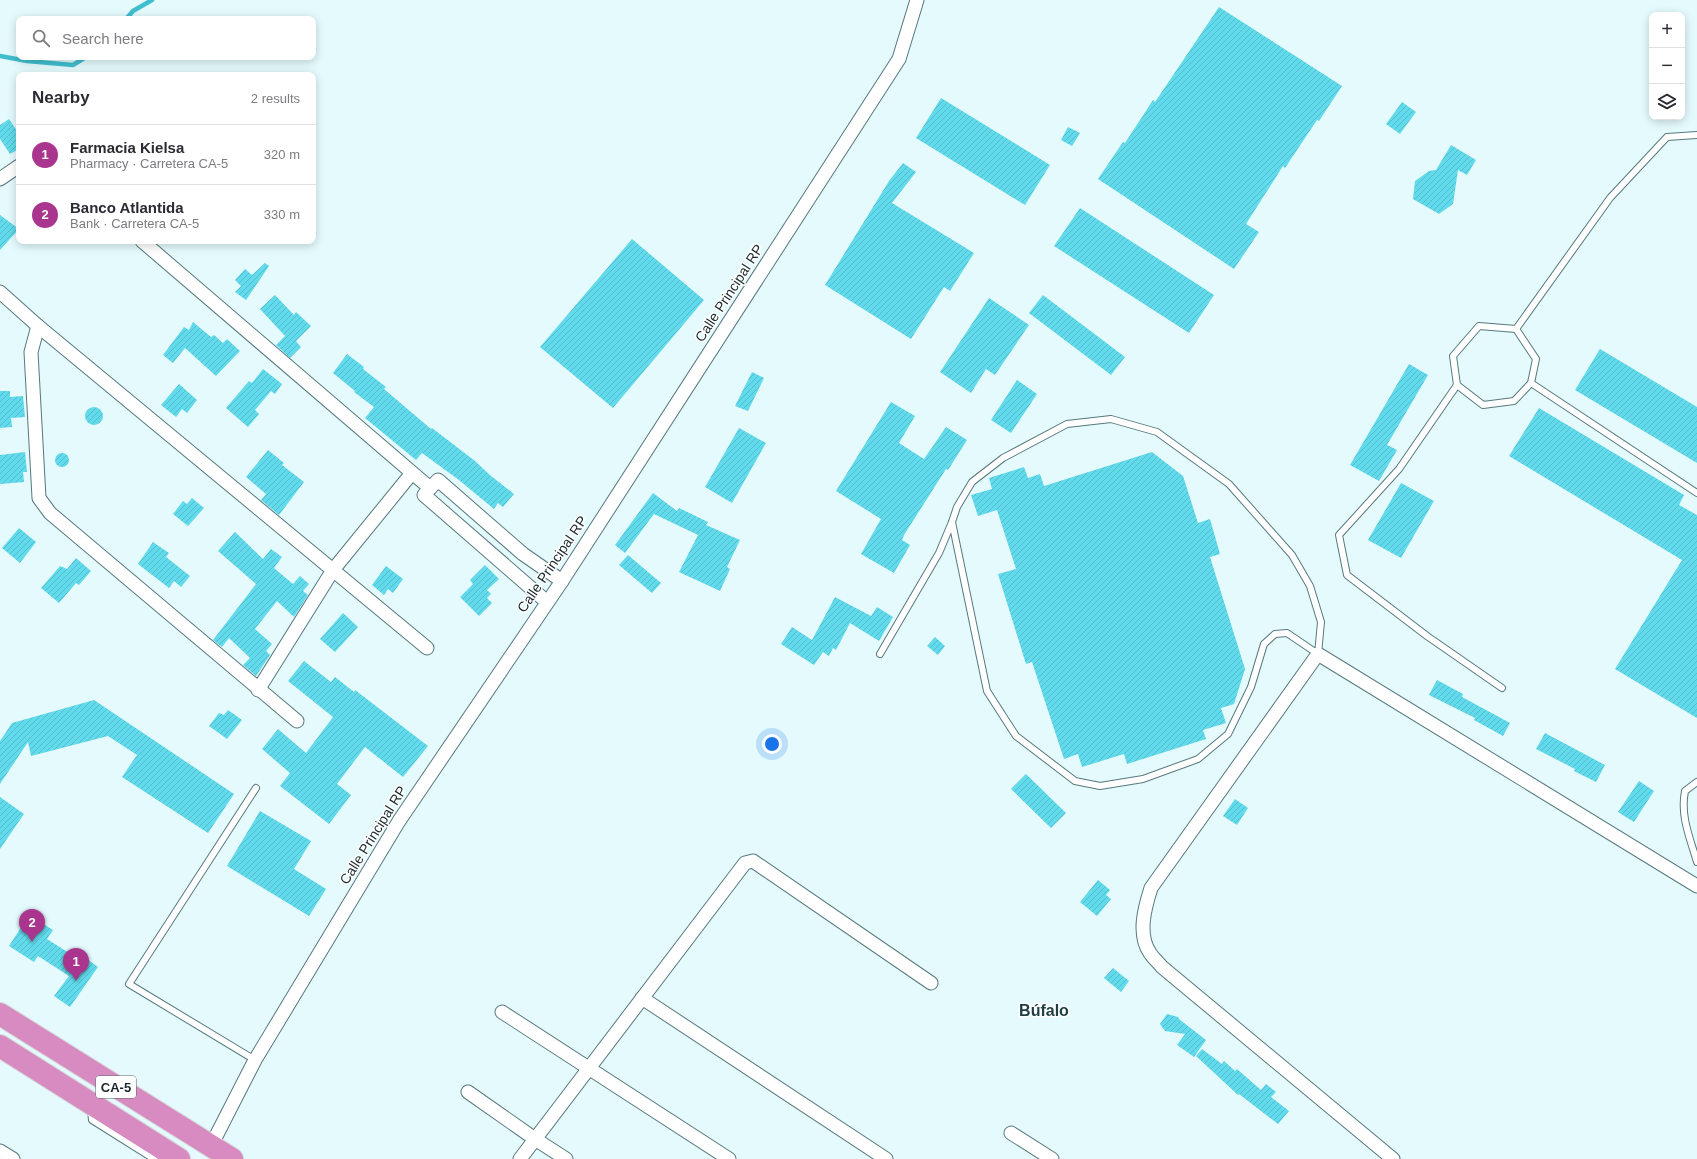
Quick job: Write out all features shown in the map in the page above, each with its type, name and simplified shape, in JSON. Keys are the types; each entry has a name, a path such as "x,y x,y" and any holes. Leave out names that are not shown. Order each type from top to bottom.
{"highway":[{"name":"CA-5","path":"0,1014 232,1159"},
{"name":"CA-5","path":"0,1046 179,1159"},
{"path":"0,1060 57,1097 90,1102"}],"street":[{"name":"Calle Principal RP","path":"211,1146 255,1060 399,821 562,581 899,59 917,0"},
{"path":"0,179 16,168"},
{"path":"145,244 412,473 522,554 562,581"},
{"path":"0,292 38,326 427,648"},
{"path":"38,326 31,352 39,498 50,513 258,690 297,721"},
{"path":"258,690 333,570 412,473"},
{"path":"431,488 547,602"},
{"path":"1393,1159 1162,967 1149,951 1143,932 1144,909 1151,888 1318,654 1697,886"},
{"path":"520,1159 745,863 749,861 753,862 931,983"},
{"path":"642,998 886,1159"},
{"path":"502,1012 729,1159"},
{"path":"468,1092 566,1159"},
{"path":"1012,1133 1052,1159"},
{"path":"0,1151 13,1159"}],"lane":[{"path":"1516,329 1610,198 1667,137 1697,135"},
{"path":"1502,688 1427,636 1347,575 1339,535 1399,469 1457,385 1453,356 1479,326 1516,329"},
{"path":"1457,385 1483,405 1514,401 1532,383 1536,359 1516,329"},
{"path":"1532,383 1697,493"},
{"path":"880,654 939,553 957,506 972,482 1003,458 1067,424 1111,418 1157,432 1228,484 1292,555 1310,586 1321,622 1318,654 1287,633 1275,634 1264,644 1251,687 1228,734 1198,759 1143,779 1100,786 1075,781 1047,762 1016,736 987,691 952,522"},
{"path":"1697,782 1685,791 1682,805 1684,818 1697,862"},
{"path":"255,1060 129,984 256,788"},
{"path":"90,1102 92,1120 154,1159"}],"building":[{"path":"1219,7 1342,86 1285,168 1283,166 1246,224 1259,232 1234,269 1098,179 1123,142 1125,143 1153,100 1155,102"},
{"path":"941,98 1050,165 1025,205 916,138"},
{"path":"1402,102 1416,112 1400,134 1386,124"},
{"path":"9,119 16,130 16,151 10,154 0,139 0,125"},
{"path":"1068,127 1080,133 1072,146 1061,140"},
{"path":"1451,145 1476,160 1467,175 1458,170 1453,204 1439,214 1413,199 1415,181 1429,171 1436,170"},
{"path":"903,163 916,172 892,203 974,253 950,291 944,287 911,339 825,285 889,181"},
{"path":"1080,208 1214,295 1189,333 1054,246"},
{"path":"0,215 16,227 16,232 0,250"},
{"path":"632,239 704,300 613,408 540,347"},
{"path":"265,263 269,266 246,300 235,292 241,286 235,280 245,269 252,275"},
{"path":"275,295 294,315 296,312 311,326 296,341 301,347 290,358 276,345 285,336 260,309"},
{"path":"1043,295 1125,357 1111,375 1029,313"},
{"path":"989,298 1029,325 995,375 986,369 971,393 940,372"},
{"path":"193,322 211,337 214,335 223,343 227,339 240,351 216,376 185,348 173,363 163,355 184,327 189,330"},
{"path":"1600,349 1697,407 1697,463 1575,390"},
{"path":"347,354 364,367 363,369 386,387 384,389 431,429 432,428 475,461 514,494 503,507 498,503 494,509 459,480 422,453 416,460 365,418 374,407 354,392 355,391 333,373"},
{"path":"1409,364 1428,375 1387,445 1397,450 1379,481 1350,465"},
{"path":"263,369 282,384 275,394 271,391 255,410 259,414 248,427 226,408 249,381 252,383"},
{"path":"752,372 764,378 748,411 735,406"},
{"path":"1017,380 1037,394 1011,433 991,420"},
{"path":"179,384 197,400 187,413 182,409 176,417 161,405"},
{"path":"0,391 10,391 10,397 23,396 25,417 11,418 12,427 0,428"},
{"path":"891,402 915,416 899,443 924,459 946,427 967,440 948,470 946,469 904,535 902,540 910,545 894,573 861,554 881,519 836,491"},
{"path":"90,407 98,407 103,412 101,423 98,425 90,425 85,420 85,412"},
{"path":"1539,408 1684,495 1679,505 1697,515 1697,718 1615,669 1682,560 1509,456"},
{"path":"739,428 766,443 732,503 705,487"},
{"path":"268,450 284,463 282,465 304,482 279,515 261,500 266,494 246,477"},
{"path":"25,452 27,472 23,472 24,482 0,484 0,455"},
{"path":"1152,452 1183,476 1198,523 1210,519 1220,554 1210,557 1245,669 1234,704 1221,708 1226,723 1203,730 1206,739 1127,764 1124,754 1082,767 1078,754 1064,759 1032,662 1026,664 998,574 1016,569 997,510 978,516 971,495 992,489 989,478 1024,467 1028,478 1040,474 1044,486"},
{"path":"62,453 67,455 69,460 67,465 62,467 57,465 55,460 57,455"},
{"path":"1401,483 1434,501 1401,558 1368,540"},
{"path":"653,493 677,511 679,508 708,522 706,525 740,540 727,567 730,569 720,591 679,572 698,535 654,514 625,553 615,545"},
{"path":"192,498 204,508 188,526 173,514 183,501 187,504"},
{"path":"19,528 36,542 20,563 2,548"},
{"path":"235,532 263,559 271,549 282,557 274,568 293,584 300,576 309,584 303,591 308,595 294,617 277,601 255,629 272,644 266,651 270,655 256,676 243,665 250,658 229,638 222,647 213,640 256,584 218,551"},
{"path":"153,542 169,553 166,557 190,576 181,587 174,581 169,588 138,564"},
{"path":"628,555 661,583 652,593 619,565"},
{"path":"76,558 91,571 79,585 76,583 59,603 41,588 60,566 67,569"},
{"path":"485,565 499,579 487,590 491,594 487,598 492,603 479,616 460,597 473,584 470,580"},
{"path":"386,566 403,579 393,593 388,589 384,595 372,585"},
{"path":"835,597 871,616 877,607 893,617 879,641 850,623 836,650 833,648 829,656 823,652 814,665 781,644 792,627 812,640"},
{"path":"343,613 358,627 335,652 320,639"},
{"path":"935,637 945,646 938,655 927,646"},
{"path":"304,661 331,682 335,677 354,692 355,690 428,746 403,777 365,747 337,784 351,795 329,824 280,786 290,773 262,749 278,729 306,753 333,717 288,681"},
{"path":"1437,680 1463,694 1462,697 1510,723 1503,736 1474,720 1475,718 1429,695"},
{"path":"94,700 234,794 208,833 122,777 137,755 108,736 31,756 28,742 0,784 0,741 12,723"},
{"path":"228,710 242,720 227,739 209,726 219,713 224,715"},
{"path":"1545,733 1605,765 1596,782 1574,771 1575,769 1536,749"},
{"path":"1026,774 1066,813 1051,828 1011,789"},
{"path":"1639,781 1654,791 1634,822 1618,812"},
{"path":"0,797 24,814 0,849"},
{"path":"1235,799 1248,808 1237,825 1223,816"},
{"path":"260,811 311,841 294,869 326,889 309,916 227,866"},
{"path":"1098,880 1110,890 1106,895 1111,899 1097,916 1080,902"},
{"path":"29,915 53,930 47,939 80,960 83,956 98,967 70,1007 54,996 69,976 38,956 34,962 9,946"},
{"path":"1113,968 1129,981 1121,992 1104,978"},
{"path":"1167,1014 1178,1017 1206,1040 1194,1057 1177,1045 1185,1034 1165,1031 1160,1024"},
{"path":"1202,1049 1222,1064 1224,1061 1235,1071 1237,1069 1261,1090 1266,1084 1276,1092 1271,1097 1289,1111 1278,1124 1239,1094 1238,1095 1196,1056"}],"waterway":[{"path":"129,16 133,11 152,0"},
{"path":"0,56 16,59"},
{"path":"22,60 73,65 81,60"}],"place":[{"name":"Banco Atlantida","path":"32,942"},
{"name":"Farmacia Kielsa","path":"76,981"}],"district":[{"name":"Búfalo","path":"1044,1010"}]}
